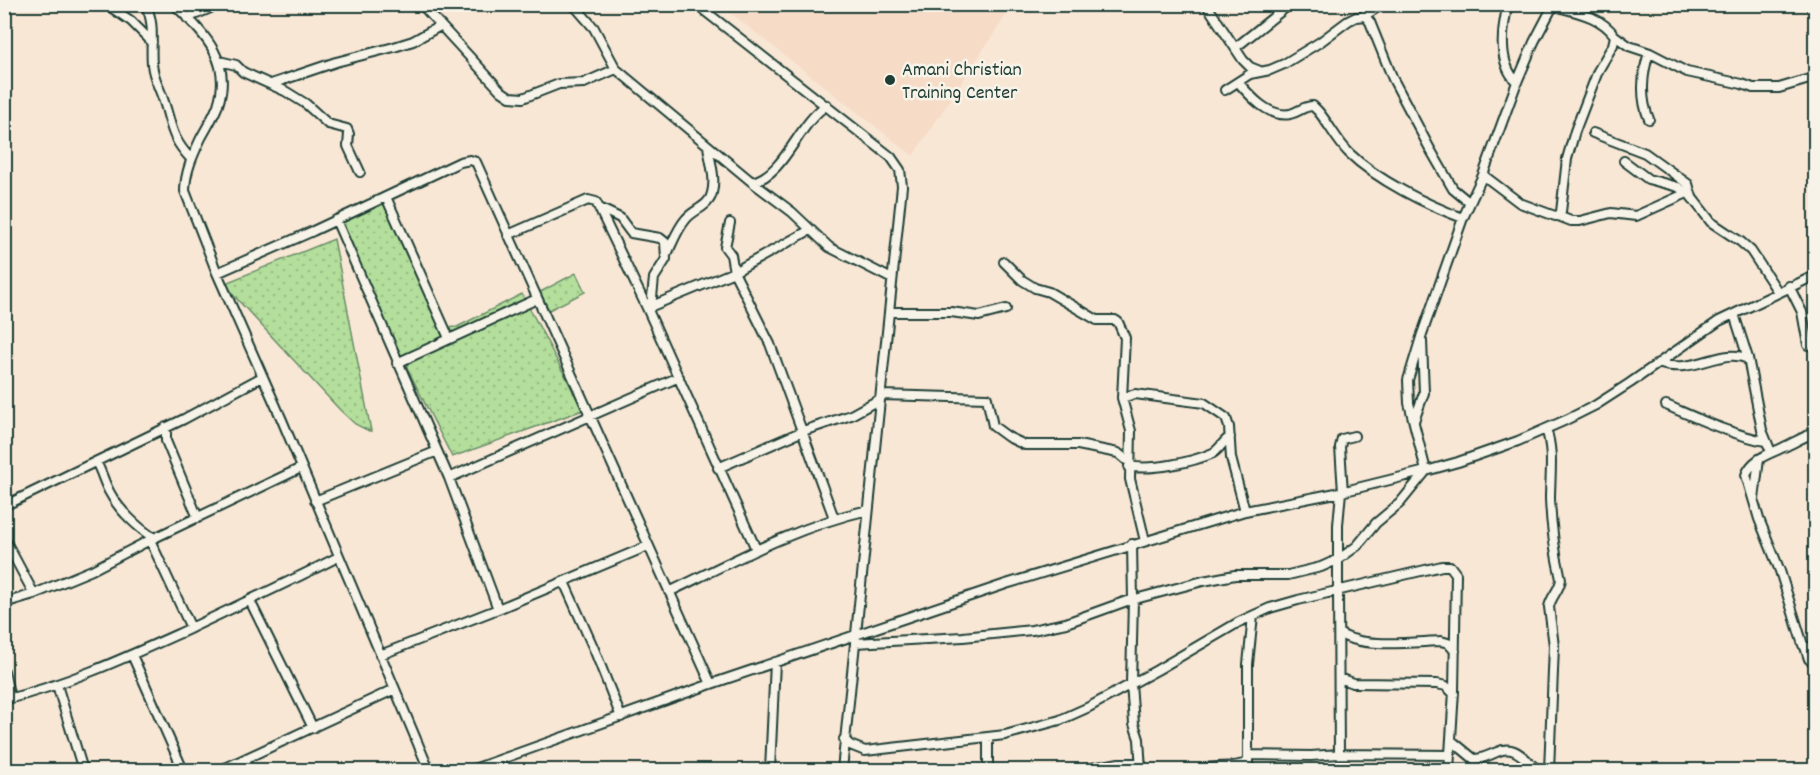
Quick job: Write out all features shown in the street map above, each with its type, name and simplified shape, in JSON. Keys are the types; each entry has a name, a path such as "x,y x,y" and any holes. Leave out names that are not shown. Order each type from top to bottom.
{"street":[{"path":"106,4 131,21 153,42"},
{"path":"145,4 151,15 152,70 164,101 172,132 181,149 191,159"},
{"path":"174,4 212,45 219,61 223,80 218,105 191,159 185,181 185,191 217,273 429,771"},
{"path":"187,18 220,4"},
{"path":"421,4 510,98 523,98 559,84 584,84 616,69"},
{"path":"573,4 594,28 616,69 752,182 792,212 840,254 892,279"},
{"path":"696,4 891,157 900,170 902,186 842,771"},
{"path":"1206,4 1243,60 1250,67 1261,72"},
{"path":"1235,48 1290,4"},
{"path":"1364,4 1393,79 1430,149 1453,189 1470,202"},
{"path":"1225,90 1250,74 1274,69 1300,55 1352,18 1367,16 1383,4"},
{"path":"1508,4 1503,27 1505,66 1510,76 1517,82"},
{"path":"1810,4 1815,16"},
{"path":"1426,471 1408,393 1408,380 1463,218 1483,175 1517,82 1553,5 1599,21 1629,46 1692,74 1753,88 1779,88 1815,77"},
{"path":"272,84 336,62 394,47 440,26"},
{"path":"1558,216 1561,212 1568,153 1577,123 1615,36"},
{"path":"1649,53 1643,94 1649,119"},
{"path":"219,61 236,65 248,75 272,84 306,104 328,124 347,129 348,146 360,172"},
{"path":"1238,82 1254,100 1277,112 1288,114 1301,107 1313,106 1350,154 1380,177 1437,209 1463,218"},
{"path":"752,182 766,177 815,114 827,105"},
{"path":"1593,133 1645,153 1684,180 1689,187 1689,195"},
{"path":"649,308 654,278 664,263 683,222 690,214 702,207 712,195 714,175 708,146"},
{"path":"1624,161 1648,179 1675,186 1689,195 1711,222 1742,242 1751,251 1778,292"},
{"path":"217,273 460,162 476,162 711,684"},
{"path":"1483,175 1520,203 1571,221 1611,213 1636,216 1689,195"},
{"path":"386,197 449,338"},
{"path":"508,235 588,200 595,200 649,308 718,468 756,549"},
{"path":"599,207 620,218 631,233 666,242 667,254"},
{"path":"336,220 448,478 498,609"},
{"path":"730,223 725,247 731,255 734,272 770,345 834,518"},
{"path":"649,308 734,272 810,230"},
{"path":"1004,262 1022,280 1035,288 1049,291 1097,320 1118,322 1125,338 1122,398 1131,431 1131,486 1145,541"},
{"path":"471,771 775,662 855,639 937,606 1132,544 1245,511 1342,492 1458,462 1546,429 1596,405 1688,341 1734,314 1815,275"},
{"path":"1790,286 1802,312 1808,345"},
{"path":"397,363 537,299"},
{"path":"889,312 951,312 979,316 1006,309"},
{"path":"1734,314 1748,360 1765,441 1771,452"},
{"path":"1414,422 1424,393 1422,334"},
{"path":"1658,363 1673,367 1689,367 1733,355 1748,360"},
{"path":"4,507 166,427 262,376"},
{"path":"448,478 679,377"},
{"path":"1122,398 1136,394 1207,404 1226,418 1231,458 1245,511"},
{"path":"718,468 803,431 851,415 881,397 987,398 993,426 1021,444 1078,445 1118,453 1130,465 1142,468 1160,466 1211,453 1230,437"},
{"path":"1666,405 1711,426 1765,441"},
{"path":"166,427 166,441 198,518"},
{"path":"1546,429 1551,448 1551,513 1561,579 1550,607 1554,646 1549,771"},
{"path":"1815,432 1759,459 1748,469 1746,475 1753,501 1776,557 1809,659 1815,663"},
{"path":"1339,754 1338,525 1342,492 1341,442 1345,438 1354,436"},
{"path":"315,501 435,452"},
{"path":"96,462 118,505 152,539 191,628"},
{"path":"4,603 34,594 92,570 301,468"},
{"path":"855,639 963,637 1032,630 1066,623 1133,600 1235,574 1273,577 1298,573 1339,559 1357,546 1376,523 1400,504 1426,471"},
{"path":"669,592 756,549 834,518 868,510"},
{"path":"4,538 34,594"},
{"path":"1082,771 1111,764 1141,767 1139,739 1134,724 1131,683 1132,544"},
{"path":"380,655 498,609 648,546"},
{"path":"4,671 7,699 57,685 132,655 250,601 338,557"},
{"path":"844,739 850,746 865,751 1021,731 1073,715 1253,615 1298,600 1418,571 1450,566 1456,574 1454,694 1449,771"},
{"path":"564,582 621,717"},
{"path":"250,601 313,728"},
{"path":"1248,763 1248,664 1253,615"},
{"path":"1339,633 1356,641 1441,642 1448,644 1455,651"},
{"path":"1805,647 1815,644"},
{"path":"132,655 183,771"},
{"path":"770,771 775,662"},
{"path":"1340,678 1353,683 1442,684 1454,694"},
{"path":"57,685 83,771"},
{"path":"221,771 246,766 313,728 395,689"},
{"path":"988,737 988,771"},
{"path":"1451,740 1469,758 1474,759 1484,758 1503,748 1513,749 1538,771"},
{"path":"1199,771 1215,767 1237,767 1248,763 1339,754 1450,754"},
{"path":"4,770 16,769"}],"shaded area":[{"name":"Amani Christian Training Center","path":"720,5 1013,5 913,156"}],"green space":[{"path":"383,196 442,328 457,327 522,294 583,410 452,457 332,219"},
{"path":"334,239 371,431 355,424 340,410 223,284"},
{"path":"576,273 585,292 549,310 540,292"}],"place":[{"name":"Amani Christian Training Center","path":"890,80"}]}
